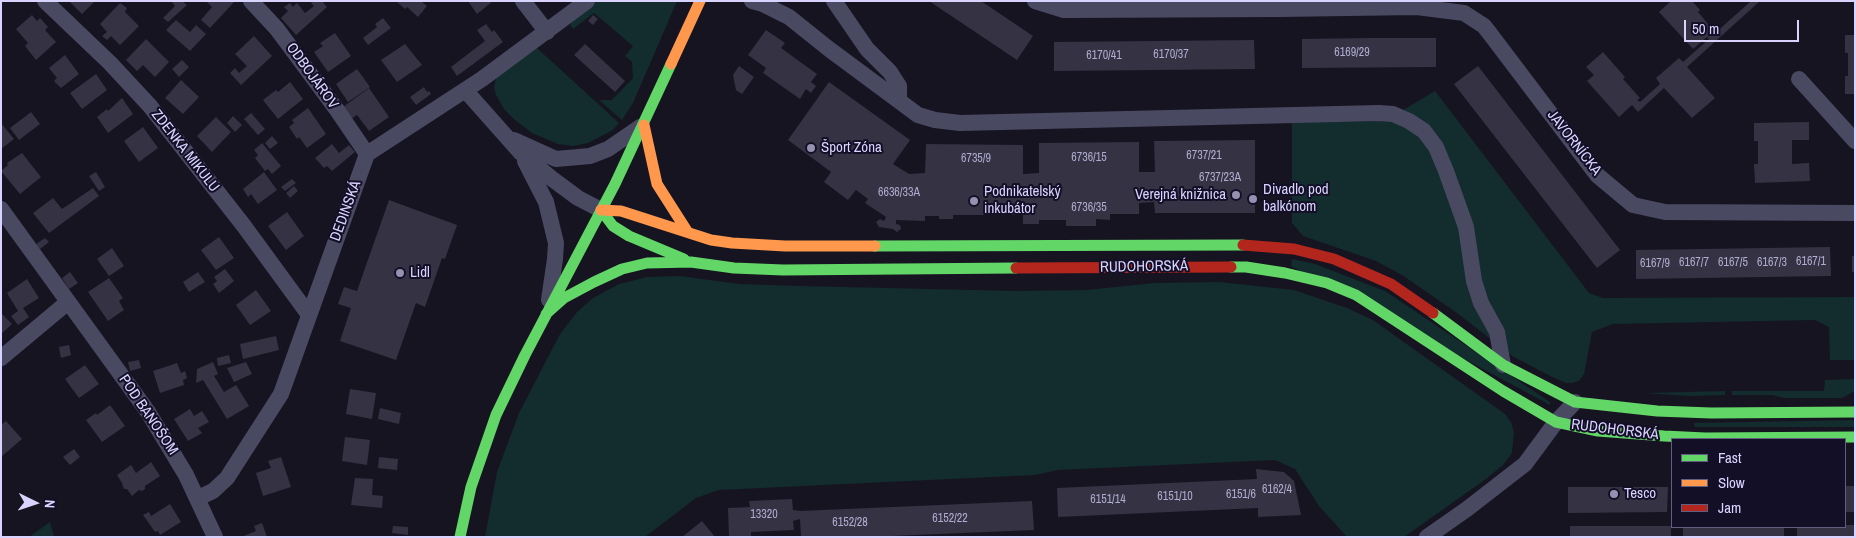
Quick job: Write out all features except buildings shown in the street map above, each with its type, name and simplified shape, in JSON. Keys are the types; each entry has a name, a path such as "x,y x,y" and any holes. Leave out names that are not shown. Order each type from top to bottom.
{"street":[{"name":"ZDENKA MIKULU","path":"46,1 123,76 150,106 244,226 309,315"},
{"name":"ODBOJÁROV","path":"251,1 282,36 367,154"},
{"path":"523,1 546,32"},
{"path":"367,154 465,90 587,1"},
{"path":"460,537 471,487 482,450 505,395 644,125 700,1"},
{"path":"834,1 867,49 890,72 899,86 899,101"},
{"name":"JAVORNÍCKA","path":"1035,1 1064,10 1279,9 1417,4 1464,13 1484,26 1597,176 1633,205 1665,212 1855,213"},
{"path":"757,3 789,17 918,115 936,120 960,123 1379,113 1393,114 1409,121 1424,131 1436,147 1449,178 1466,227 1474,281 1496,332 1503,365"},
{"path":"1798,79 1855,141"},
{"path":"465,90 520,152 578,198 601,210"},
{"path":"506,136 556,159 590,156 608,149 644,125"},
{"path":"644,125 657,184 686,231"},
{"path":"520,152 546,202 556,243 546,314"},
{"name":"DEDINSKÁ","path":"198,498 213,491 227,478 281,394 367,154"},
{"name":"POD BANOŠOM","path":"1,209 148,412 169,444 198,498 215,537"},
{"name":"RUDOHORSKÁ","path":"601,210 621,211 712,240 785,246 1246,245 1294,248 1334,259 1391,284 1452,325 1503,365 1575,402 1657,411 1710,413 1855,412"},
{"name":"RUDOHORSKÁ","path":"601,210 614,226 629,236 691,262"},
{"name":"RUDOHORSKÁ","path":"546,314 564,298 594,282 622,269 647,264 691,262 734,268 783,270 1246,267 1285,273 1327,283 1356,295 1503,391 1556,422 1598,431 1664,436 1705,438 1855,437"},
{"path":"1,358 68,302"},
{"name":"RUDOHORSKÁ","path":"1556,422 1575,402"},
{"path":"1427,537 1525,464 1556,422"}],"green space":[{"path":"593,1 677,1 633,103 622,120 599,100 612,100 633,78 632,62 625,56 633,46 594,13 573,29 570,25 574,15"},
{"path":"537,48 619,123 613,130 588,143 573,146 558,144 532,133 504,109 494,88 497,73"},
{"path":"1435,91 1589,293 1603,298 1855,297 1855,360 1830,360 1829,327 1815,320 1613,324 1592,332 1584,374 1579,381 1566,383 1514,357 1457,313 1402,275 1376,261 1303,236 1292,223 1292,122 1385,121"},
{"path":"1292,259 1315,264 1385,291 1550,402 1550,405 1291,266"},
{"path":"680,276 739,284 1017,291 1087,290 1154,283 1219,282 1294,290 1347,308 1373,320 1505,414 1511,422 1514,432 1512,453 1503,465 1486,479 1404,537 1347,537 1319,506 1295,469 1275,460 1058,470 1035,475 719,490 696,498 645,537 485,537 497,472 519,413 560,334 577,312 593,298 619,284 647,277"},
{"path":"1855,379 1855,391 1842,398 1784,398 1772,395 1732,395 1732,391 1824,391 1825,380"},
{"path":"1725,391 1725,395 1690,396 1644,393"},
{"path":"1855,420 1855,427 1695,427 1694,425 1694,423"},
{"path":"50,522 54,537 29,537"}],"traffic: fast":[{"path":"460,537 471,487 496,415 525,355 615,184 671,64"},
{"path":"601,210 613,226 629,236 684,259"},
{"path":"875,246 1243,245"},
{"path":"546,314 564,298 594,282 622,269 647,263 691,262 734,268 783,270 1016,268"},
{"path":"1231,267 1246,267 1285,273 1327,283 1356,295 1503,391 1556,422 1598,431 1664,436 1705,438 1855,437"},
{"path":"1433,313 1503,365 1575,402 1657,411 1711,413 1855,412"}],"traffic: slow":[{"path":"671,64 700,1"},
{"path":"644,125 657,184 687,231"},
{"path":"601,210 621,211 711,240 732,243 785,246 875,246"}],"traffic: jam":[{"path":"1243,245 1294,249 1334,259 1391,284 1433,313"},
{"path":"1016,268 1231,267"}],"place":[{"name":"Šport Zóna","path":"811,148"},
{"name":"Verejná knižnica","path":"1236,195"},
{"name":"Divadlo pod balkónom","path":"1253,199"},
{"name":"Podnikatelský inkubátor","path":"974,201"},
{"name":"Lidl","path":"400,273"},
{"name":"Tesco","path":"1614,494"}]}
